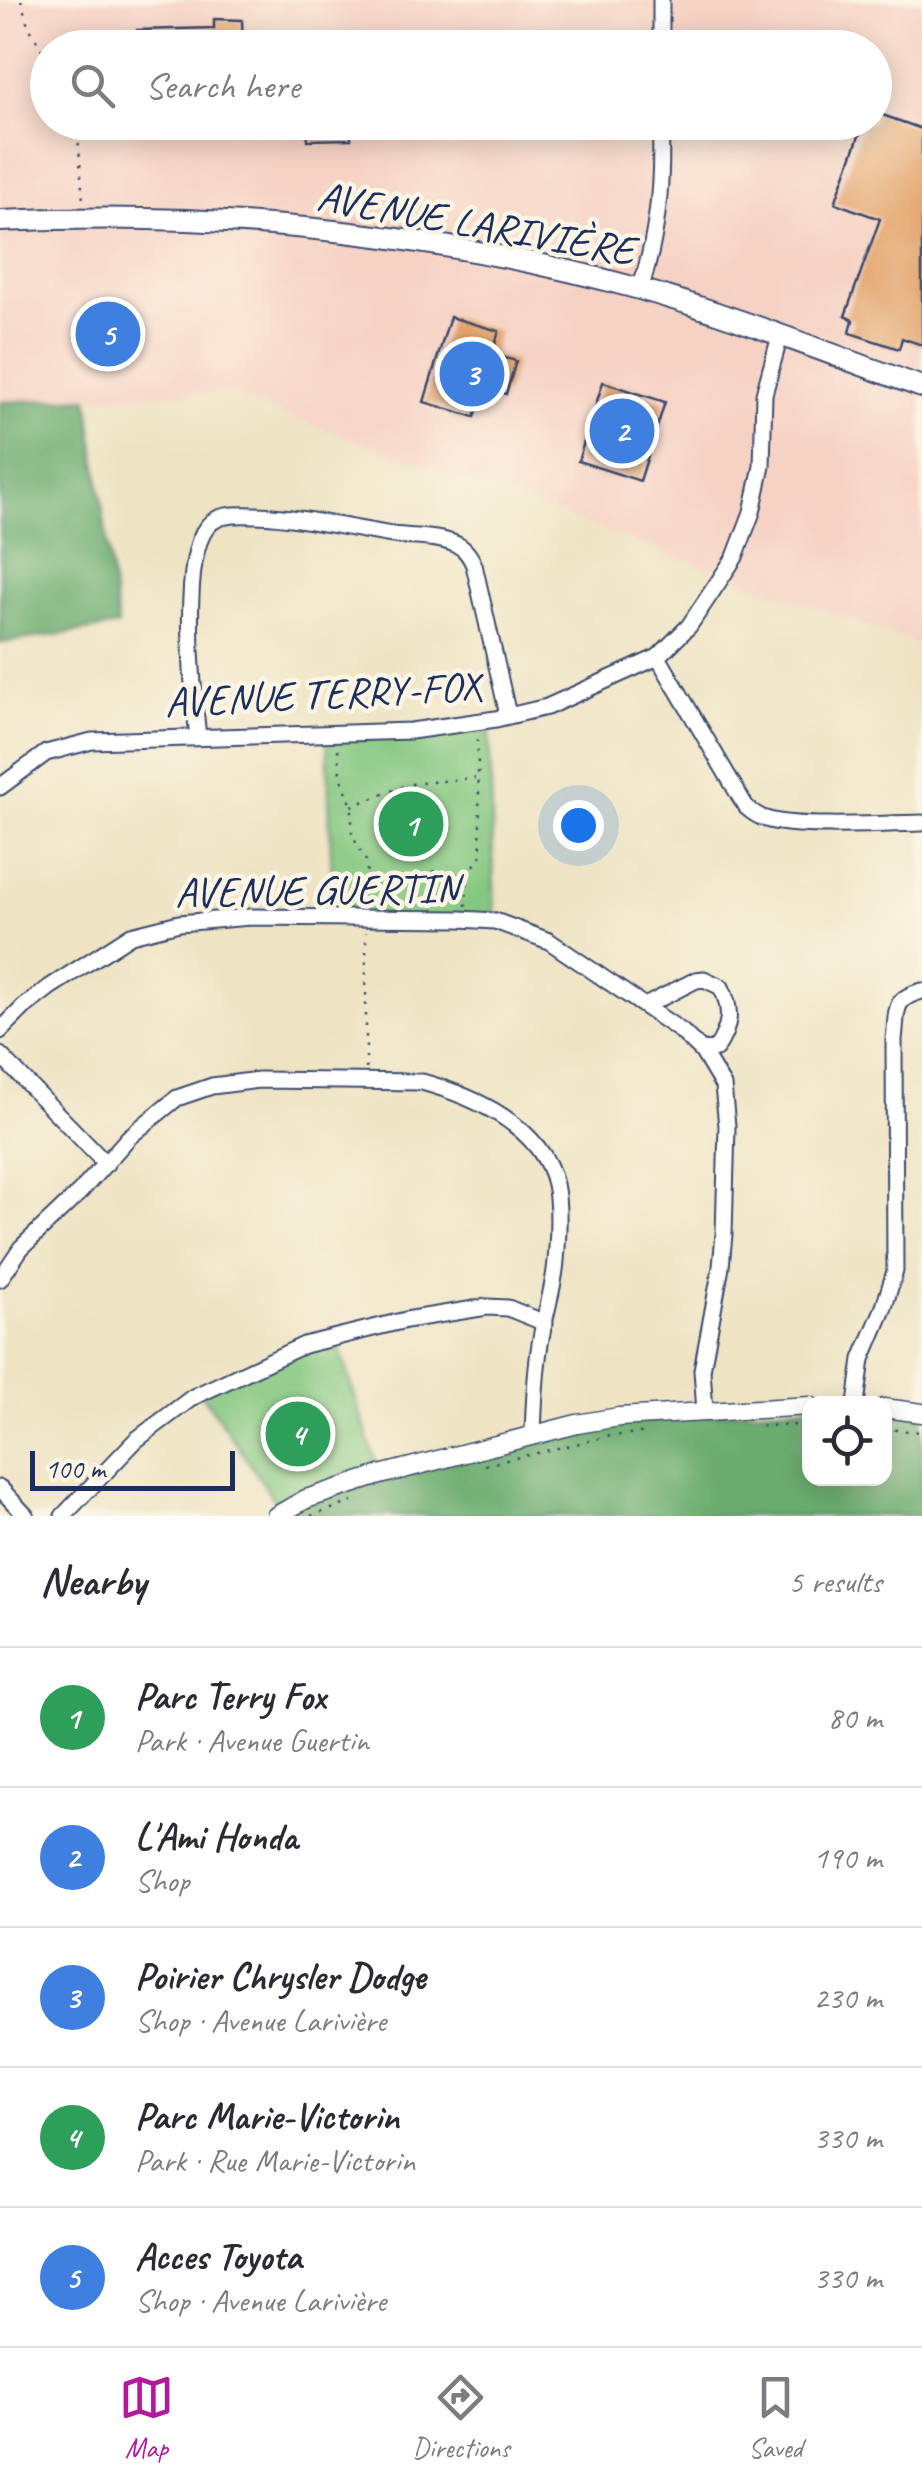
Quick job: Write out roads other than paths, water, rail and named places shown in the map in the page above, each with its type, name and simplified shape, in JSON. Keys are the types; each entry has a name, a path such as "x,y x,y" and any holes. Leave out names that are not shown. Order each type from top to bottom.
{"main road":[{"name":"AVENUE LARIVIÈRE","path":"0,221 211,218 406,240 542,265 640,290 922,387"}],"street":[{"path":"660,0 660,30"},
{"path":"640,290 658,217 660,140"},
{"name":"AVENUE TERRY-FOX","path":"0,786 46,753 92,741 412,731 508,716 546,707 658,657 689,626 735,557 762,466 764,394 780,336"},
{"path":"198,738 193,697 193,555 208,524 232,515 298,520 462,548 474,565 508,716"},
{"path":"658,657 710,750 752,812 766,819 801,823 922,823"},
{"name":"AVENUE GUERTIN","path":"0,1031 24,1007 77,968 140,932 179,923 236,918 466,919 495,921 549,941 681,1031 702,1051 722,1086 727,1126 721,1267 702,1370 705,1411"},
{"path":"645,1006 696,980 704,979 721,987 730,1010 730,1023 716,1050 702,1051"},
{"path":"857,1396 862,1360 884,1308 894,1271 894,1039 898,1003 904,996 922,991"},
{"path":"0,1055 106,1164"},
{"path":"0,1279 21,1248 148,1120 176,1098 212,1086 259,1080 422,1082 443,1088 491,1109 529,1139 549,1168 557,1200 556,1264 535,1383 533,1435"},
{"path":"63,1516 136,1440 193,1397 304,1344 406,1320 487,1307 508,1308 544,1323"},
{"path":"276,1516 306,1499 380,1475 619,1417 802,1406"},
{"path":"892,1409 922,1413"},
{"path":"0,1488 26,1516"}],"place":[{"name":"Acces Toyota","path":"108,334"},
{"name":"Poirier Chrysler Dodge","path":"472,374"},
{"name":"L'Ami Honda","path":"622,431"},
{"name":"Parc Terry Fox","path":"411,824"},
{"name":"Parc Marie-Victorin","path":"298,1434"}]}
